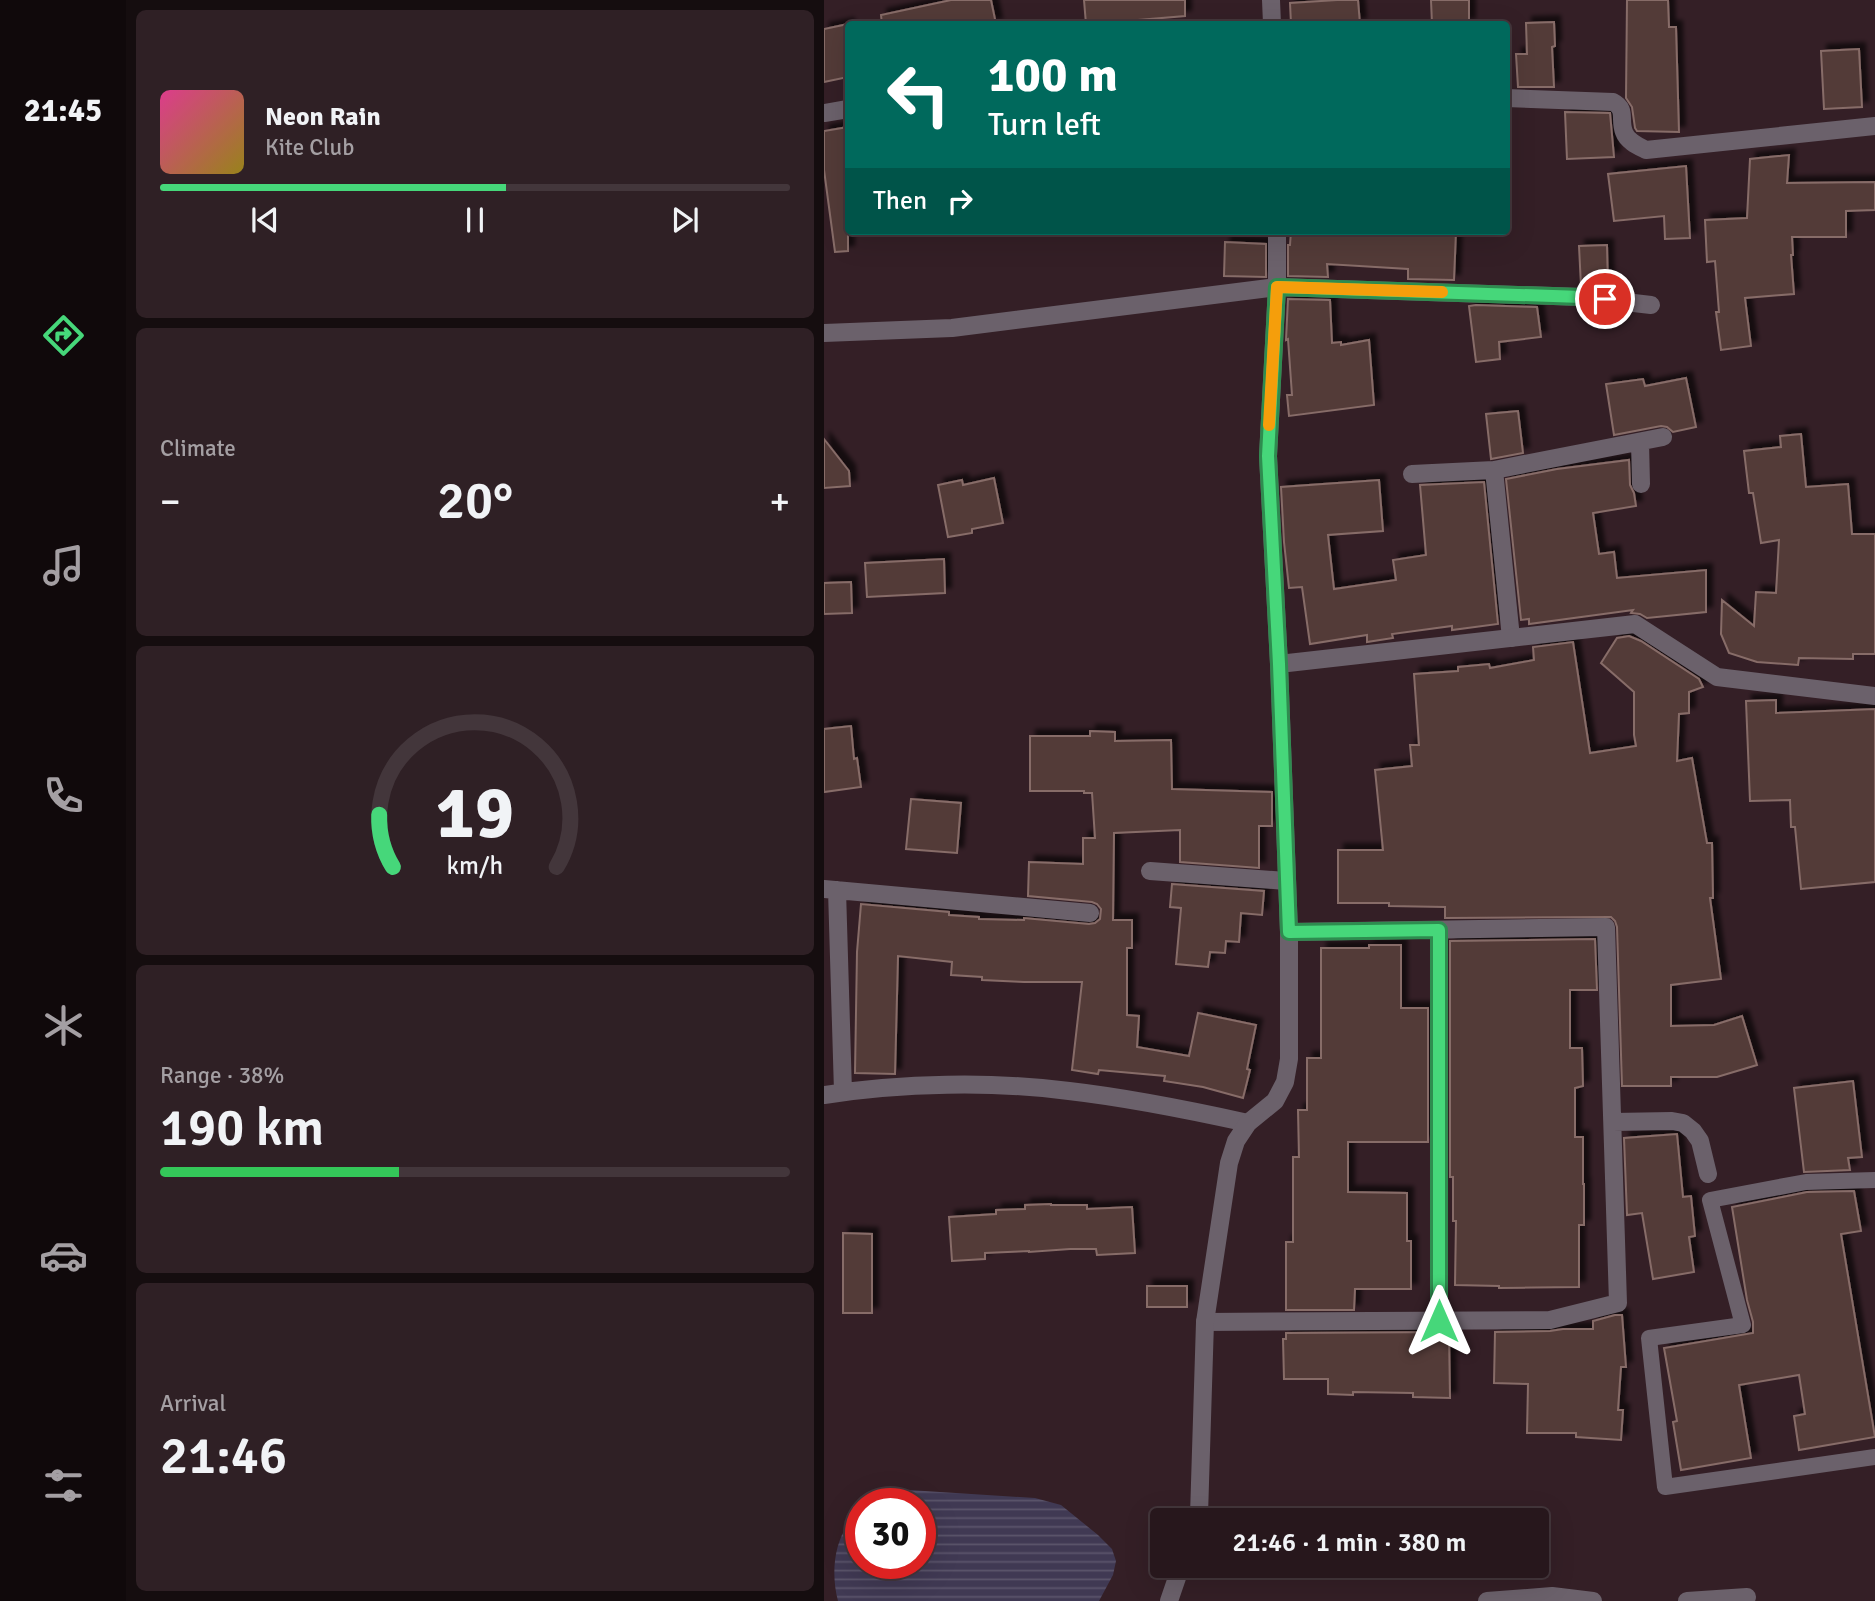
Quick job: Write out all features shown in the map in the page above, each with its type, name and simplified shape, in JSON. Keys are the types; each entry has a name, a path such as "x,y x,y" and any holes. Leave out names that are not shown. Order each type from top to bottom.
{"street":[{"path":"1271,0 1272,21"},
{"path":"1510,98 1613,102 1623,111 1625,135 1646,150 1875,126"},
{"path":"824,113 845,109"},
{"path":"1199,1508 1205,1322 1229,1163 1236,1141 1248,1123 1275,1101 1285,1082 1289,1059 1289,932 1268,456 1277,287 1277,235"},
{"path":"824,333 952,328 1277,287 1582,297 1651,305"},
{"path":"1412,474 1494,470 1663,437"},
{"path":"1640,442 1641,484"},
{"path":"1494,470 1511,638"},
{"path":"1279,664 1635,624 1717,677 1875,696"},
{"path":"1150,871 1286,881"},
{"path":"843,1092 830,889 1090,913"},
{"path":"1205,1322 1550,1320 1618,1303 1606,927 1289,932"},
{"path":"1439,930 1439,1321"},
{"path":"824,1095 941,1086 1008,1085 1155,1104 1248,1123"},
{"path":"1613,1122 1683,1123 1700,1141 1708,1174"},
{"path":"1169,1601 1177,1578"},
{"path":"1487,1601 1552,1595 1593,1601"},
{"path":"1687,1601 1747,1597"}],"lane":[{"path":"1875,1180 1806,1182 1710,1199 1743,1325 1649,1338 1665,1488 1875,1457"}],"shaded area":[{"path":"936,1492 1035,1498 1061,1505 1112,1549 1116,1561 1113,1575 1099,1601 838,1601 834,1577 840,1540 845,1529 845,1579 936,1579"}],"building":[{"path":"951,0 991,0 995,21 882,21 881,15"},
{"path":"1084,0 1185,0 1185,16 1086,21"},
{"path":"1358,0 1360,21 1291,21 1290,3"},
{"path":"1431,0 1469,0 1469,21 1432,21"},
{"path":"1627,0 1668,0 1669,27 1676,27 1679,132 1637,131 1635,128 1632,107 1626,98"},
{"path":"1554,22 1554,87 1518,87 1516,54 1527,54 1526,23"},
{"path":"845,25 845,78 824,82 824,29"},
{"path":"1859,49 1862,107 1824,109 1821,51"},
{"path":"1565,112 1610,113 1614,157 1567,159"},
{"path":"845,128 845,235 848,235 848,251 835,252 824,170 824,131"},
{"path":"1789,155 1787,183 1875,182 1875,210 1846,211 1846,237 1792,237 1794,294 1745,298 1751,346 1721,350 1716,312 1719,312 1715,261 1707,262 1705,220 1747,218 1750,159"},
{"path":"1686,166 1690,238 1665,239 1664,216 1614,221 1608,174"},
{"path":"1291,235 1456,235 1454,280 1408,279 1408,269 1327,264 1328,277 1288,276"},
{"path":"1225,242 1266,244 1266,277 1224,276"},
{"path":"1607,245 1608,288 1581,286 1579,246"},
{"path":"1288,299 1330,300 1332,343 1341,342 1341,345 1369,340 1374,405 1289,416 1287,395 1292,395 1288,339 1286,340"},
{"path":"1469,306 1537,307 1541,337 1499,342 1500,359 1476,362"},
{"path":"1686,378 1696,427 1673,432 1661,426 1614,435 1606,384 1643,379 1645,386"},
{"path":"1518,411 1523,453 1491,459 1486,414"},
{"path":"1801,434 1806,487 1848,484 1852,534 1875,534 1875,654 1853,654 1853,659 1799,658 1798,665 1757,662 1729,653 1721,634 1722,600 1754,626 1756,592 1776,593 1779,540 1761,543 1753,493 1749,493 1744,451 1781,447 1780,436"},
{"path":"824,439 849,471 850,486 824,488"},
{"path":"1629,460 1630,485 1636,506 1593,513 1599,554 1614,552 1617,578 1706,570 1706,612 1647,618 1631,613 1633,610 1529,624 1529,619 1521,620 1506,479"},
{"path":"994,478 1003,523 948,537 938,485 962,480 963,485"},
{"path":"1379,480 1383,531 1328,535 1334,589 1396,580 1393,560 1426,555 1420,485 1484,482 1498,624 1452,630 1452,626 1392,634 1393,638 1367,642 1367,635 1310,644 1302,587 1289,588 1281,487"},
{"path":"944,559 945,593 867,597 865,563"},
{"path":"851,582 852,613 824,614 824,583"},
{"path":"1629,636 1699,679 1703,687 1689,692 1689,713 1679,714 1677,761 1692,758 1707,843 1712,843 1713,898 1710,898 1721,979 1671,985 1671,1026 1714,1025 1742,1016 1757,1065 1717,1077 1671,1077 1671,1086 1622,1086 1617,927 1611,917 1445,918 1445,907 1338,903 1338,850 1383,850 1375,770 1412,766 1410,745 1419,745 1414,674 1458,671 1458,667 1489,664 1490,668 1534,660 1533,647 1573,642 1590,753 1636,746 1634,692 1601,663 1617,638"},
{"path":"1776,700 1776,713 1875,709 1875,882 1801,889 1795,827 1791,827 1790,800 1750,801 1746,701"},
{"path":"851,726 854,759 857,758 861,787 824,792 824,729"},
{"path":"1090,731 1115,732 1115,741 1171,740 1172,789 1272,792 1272,826 1259,826 1259,868 1180,862 1180,830 1114,833 1113,920 1132,920 1132,948 1127,948 1127,1015 1139,1016 1137,1047 1189,1056 1198,1013 1256,1025 1243,1098 1203,1087 1164,1081 1165,1076 1099,1070 1098,1074 1072,1070 1082,982 982,980 982,977 951,975 952,962 898,956 895,1074 855,1073 857,952 861,904 949,912 949,915 979,919 1024,918 1089,924 1100,919 1101,909 1092,902 1028,896 1029,862 1083,864 1083,838 1095,838 1092,793 1030,791 1030,736 1090,736"},
{"path":"911,799 961,803 957,853 906,849"},
{"path":"1172,884 1264,891 1262,915 1241,913 1239,942 1226,941 1225,953 1210,952 1208,967 1176,964 1181,908 1170,907"},
{"path":"1595,939 1597,990 1570,990 1570,1048 1582,1048 1583,1086 1575,1088 1575,1137 1583,1137 1584,1184 1584,1225 1579,1225 1579,1287 1499,1288 1455,1285 1456,1221 1453,1221 1453,1177 1450,1177 1450,941"},
{"path":"1369,945 1401,945 1401,1008 1428,1008 1428,1142 1348,1142 1348,1192 1407,1193 1411,1289 1355,1289 1354,1310 1286,1310 1286,1242 1293,1242 1293,1157 1299,1157 1298,1110 1307,1110 1307,1058 1321,1058 1321,948 1369,948"},
{"path":"1853,1081 1862,1157 1848,1158 1850,1170 1804,1172 1794,1088"},
{"path":"1677,1134 1683,1197 1691,1196 1695,1236 1689,1237 1694,1272 1653,1279 1642,1213 1627,1215 1624,1138"},
{"path":"1854,1191 1861,1231 1841,1234 1875,1437 1799,1450 1794,1416 1805,1414 1799,1375 1739,1385 1751,1458 1681,1470 1673,1422 1677,1421 1664,1348 1753,1333 1732,1207 1807,1192"},
{"path":"1025,1205 1087,1205 1087,1209 1132,1207 1135,1253 1097,1255 1096,1249 1070,1249 985,1253 985,1259 952,1261 949,1217 996,1214 996,1210 1025,1209"},
{"path":"843,1233 872,1234 872,1313 843,1313"},
{"path":"1147,1286 1187,1286 1187,1307 1147,1307"},
{"path":"1622,1315 1626,1367 1621,1367 1618,1410 1623,1410 1621,1440 1576,1437 1576,1433 1527,1433 1528,1384 1494,1383 1495,1332 1593,1329 1593,1321"},
{"path":"1449,1332 1450,1398 1413,1397 1413,1393 1328,1394 1328,1379 1284,1379 1283,1339 1286,1339 1286,1333"}],"slow traffic":[{"path":"1269,425 1277,287 1442,292"}],"route":[{"path":"1439,1321 1439,930 1289,932 1268,456 1277,287 1605,299"}]}
